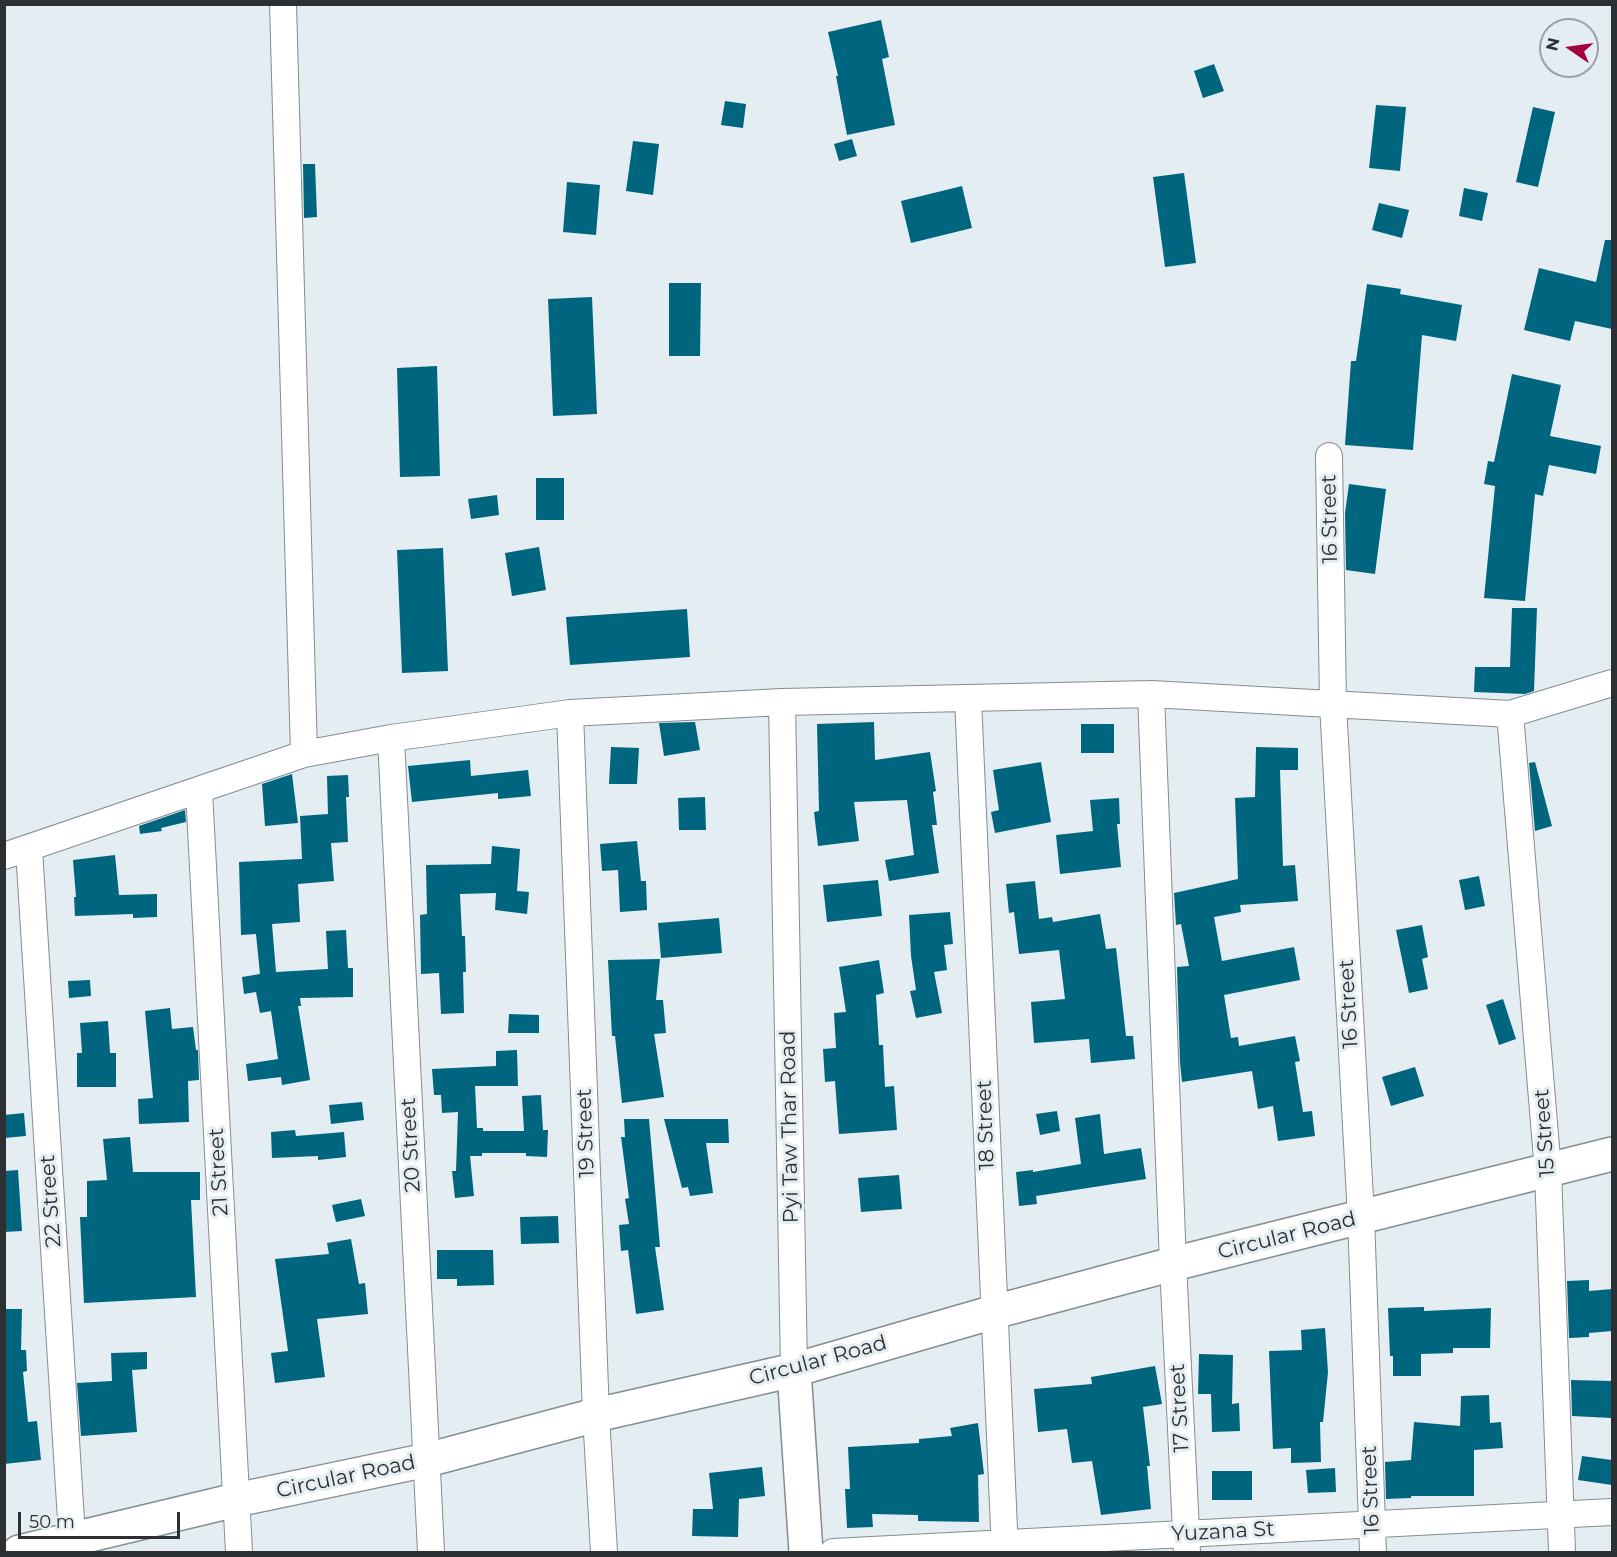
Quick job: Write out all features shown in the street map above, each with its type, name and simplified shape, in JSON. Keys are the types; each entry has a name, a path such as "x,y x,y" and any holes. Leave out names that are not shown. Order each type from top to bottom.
{"main road":[{"name":"Circular Road","path":"19,1552 73,1547 236,1500 427,1460 596,1415 795,1370 994,1312 1173,1264 1612,1154"},
{"name":"Pyi Taw Thar Road","path":"795,1370 806,1552"}],"street":[{"path":"284,4 304,754"},
{"name":"16 Street","path":"1329,456 1333,704 1361,1217 1373,1552"},
{"path":"4,856 304,754 391,738 570,713 782,702 1151,694 1510,714 1612,683"},
{"name":"17 Street","path":"1151,694 1186,1543"},
{"name":"18 Street","path":"968,698 1005,1548"},
{"name":"Pyi Taw Thar Road","path":"782,702 795,1370"},
{"name":"19 Street","path":"570,713 596,1415 604,1552"},
{"name":"15 Street","path":"1510,714 1548,1171 1562,1552"},
{"name":"20 Street","path":"391,738 431,1552"},
{"name":"21 Street","path":"199,791 238,1552"},
{"name":"22 Street","path":"29,849 73,1547"},
{"name":"Yuzana St","path":"833,1552 1186,1543 1372,1524 1612,1512"}],"building":[{"path":"881,20 889,57 882,59 895,125 847,135 836,76 838,76 828,32"},
{"path":"1214,64 1224,91 1203,98 1194,71"},
{"path":"725,101 746,104 743,128 721,125"},
{"path":"1376,105 1406,107 1400,171 1369,168"},
{"path":"1533,107 1555,112 1538,187 1516,182"},
{"path":"852,139 857,156 839,161 834,144"},
{"path":"633,141 659,144 653,195 626,191"},
{"path":"303,164 315,164 317,217 304,218"},
{"path":"1184,173 1196,263 1165,267 1153,177"},
{"path":"567,182 600,185 596,235 563,232"},
{"path":"962,186 972,228 911,243 901,201"},
{"path":"1464,188 1488,193 1482,221 1459,216"},
{"path":"1379,203 1409,210 1402,238 1372,230"},
{"path":"1605,240 1612,240 1612,329 1575,321 1570,341 1524,330 1539,268 1596,282"},
{"path":"669,283 701,283 700,356 669,356"},
{"path":"1367,284 1401,289 1400,294 1462,305 1456,341 1422,335 1413,450 1345,445 1351,361 1356,361"},
{"path":"592,297 597,414 553,416 548,299"},
{"path":"437,366 440,476 400,477 397,368"},
{"path":"1512,374 1561,385 1550,436 1601,446 1596,474 1549,465 1543,496 1535,494 1525,601 1484,598 1495,486 1484,484 1488,461 1494,462"},
{"path":"536,478 564,478 564,520 536,520"},
{"path":"1349,484 1386,489 1375,574 1346,570 1345,513"},
{"path":"497,495 499,515 471,519 468,499"},
{"path":"539,547 546,590 512,596 505,553"},
{"path":"443,548 448,671 402,673 397,550"},
{"path":"1512,608 1537,608 1534,691 1525,694 1474,692 1475,667 1510,667"},
{"path":"687,609 690,657 570,665 566,617"},
{"path":"695,722 700,750 664,756 659,723"},
{"path":"874,722 875,760 930,752 936,791 933,792 937,825 932,825 939,873 889,881 885,860 914,855 907,800 854,802 859,841 818,846 814,812 819,811 817,724"},
{"path":"1081,724 1114,724 1114,753 1081,753"},
{"path":"611,747 639,748 637,784 609,784"},
{"path":"1256,747 1298,748 1298,770 1280,770 1283,866 1295,865 1298,901 1240,905 1241,912 1214,917 1222,961 1294,947 1300,980 1224,995 1231,1038 1238,1037 1239,1046 1295,1036 1300,1061 1295,1062 1303,1112 1312,1111 1315,1136 1278,1141 1273,1106 1258,1109 1252,1071 1182,1082 1180,1062 1177,967 1189,966 1181,924 1176,925 1174,893 1238,879 1235,798 1255,797"},
{"path":"470,760 471,776 528,770 531,796 498,799 498,793 412,802 408,766"},
{"path":"1041,762 1051,822 995,833 991,812 999,810 993,770"},
{"path":"1535,762 1552,826 1535,831 1529,763"},
{"path":"292,774 298,823 265,826 262,784"},
{"path":"348,775 349,797 346,797 348,842 331,843 334,881 298,884 300,922 272,924 276,972 328,969 326,931 346,930 348,968 353,968 353,997 300,998 301,1006 298,1006 310,1080 282,1085 281,1077 248,1081 246,1064 278,1059 271,1011 260,1013 256,992 244,994 242,977 260,974 256,934 241,935 239,862 302,859 300,816 328,814 327,776"},
{"path":"705,797 706,830 679,830 678,798"},
{"path":"1119,798 1120,824 1117,824 1121,867 1060,874 1056,835 1093,831 1090,800"},
{"path":"185,810 186,822 161,828 162,831 140,834 139,826"},
{"path":"637,841 641,881 646,881 647,910 620,912 618,870 602,871 600,844"},
{"path":"492,846 520,849 517,891 529,892 527,914 495,910 496,893 460,894 462,936 465,936 464,1013 441,1014 439,973 421,974 420,915 427,914 426,865 491,864"},
{"path":"115,855 119,895 157,894 157,917 133,918 133,914 75,916 73,860"},
{"path":"1479,876 1485,906 1465,910 1459,880"},
{"path":"878,880 882,916 827,922 823,885"},
{"path":"1035,881 1039,919 1052,917 1053,922 1100,914 1106,949 1116,948 1126,1036 1133,1036 1135,1059 1091,1063 1089,1039 1034,1043 1031,1002 1065,999 1059,950 1019,954 1014,912 1009,913 1006,884"},
{"path":"950,912 953,944 944,945 947,970 934,972 942,1013 916,1018 910,991 916,990 911,956 909,915"},
{"path":"719,918 722,953 661,958 658,923"},
{"path":"1422,925 1428,957 1422,959 1428,989 1409,993 1396,930"},
{"path":"660,959 656,1000 663,1000 666,1033 654,1034 664,1097 622,1103 615,1036 612,1036 608,960"},
{"path":"879,960 884,993 876,995 879,1045 883,1045 885,1087 894,1086 897,1130 839,1134 835,1081 825,1082 823,1049 836,1048 834,1013 846,1012 839,967"},
{"path":"90,980 91,996 69,998 68,981"},
{"path":"1503,999 1516,1039 1499,1045 1486,1005"},
{"path":"170,1008 172,1029 193,1027 196,1050 198,1050 199,1080 188,1081 189,1122 139,1124 138,1099 153,1098 145,1011"},
{"path":"509,1014 539,1015 539,1033 508,1033"},
{"path":"108,1021 110,1053 116,1053 116,1087 77,1087 77,1053 82,1053 80,1023"},
{"path":"517,1050 518,1086 475,1086 477,1128 483,1128 483,1131 524,1131 522,1096 541,1095 543,1130 548,1130 547,1157 526,1156 526,1153 482,1153 482,1156 470,1156 474,1196 455,1198 452,1171 456,1171 458,1112 442,1113 441,1095 434,1095 432,1069 496,1066 496,1051"},
{"path":"1415,1067 1424,1096 1391,1106 1382,1077"},
{"path":"362,1102 364,1120 331,1124 329,1105"},
{"path":"1057,1111 1060,1131 1040,1135 1036,1114"},
{"path":"24,1113 26,1136 4,1138 4,1115"},
{"path":"1100,1114 1104,1154 1141,1148 1146,1179 1036,1196 1037,1204 1019,1206 1016,1172 1033,1170 1033,1172 1081,1164 1075,1118"},
{"path":"624,1119 649,1119 660,1247 655,1247 664,1310 636,1314 628,1250 621,1251 619,1225 629,1224 625,1199 629,1198 621,1137 625,1137"},
{"path":"664,1119 728,1119 729,1143 706,1143 713,1193 690,1196 688,1187 682,1188"},
{"path":"295,1130 296,1136 344,1132 346,1157 318,1160 318,1156 272,1158 271,1132"},
{"path":"130,1137 133,1172 200,1172 200,1200 191,1200 196,1297 84,1303 80,1217 87,1217 87,1181 107,1180 103,1139"},
{"path":"18,1170 22,1231 4,1232 4,1171"},
{"path":"899,1175 902,1209 861,1212 858,1178"},
{"path":"361,1199 365,1216 336,1222 332,1205"},
{"path":"558,1216 559,1243 521,1244 520,1217"},
{"path":"351,1239 359,1284 365,1283 368,1314 317,1319 325,1377 275,1383 271,1353 288,1351 275,1259 329,1254 327,1243"},
{"path":"437,1250 493,1250 494,1285 457,1286 457,1279 437,1279"},
{"path":"1589,1280 1589,1291 1612,1289 1612,1331 1589,1333 1589,1337 1569,1338 1567,1281"},
{"path":"1424,1307 1424,1311 1491,1308 1490,1348 1453,1348 1453,1353 1421,1354 1421,1376 1393,1376 1388,1308"},
{"path":"4,1309 22,1309 21,1350 26,1350 27,1371 23,1372 28,1422 37,1421 41,1460 4,1464"},
{"path":"1325,1328 1328,1372 1323,1422 1320,1422 1321,1462 1291,1463 1291,1448 1273,1449 1269,1351 1302,1350 1301,1330"},
{"path":"147,1352 147,1369 132,1370 137,1432 81,1436 77,1383 112,1381 111,1353"},
{"path":"1199,1354 1233,1355 1232,1404 1239,1403 1240,1431 1212,1432 1211,1394 1198,1394"},
{"path":"1155,1366 1162,1404 1143,1407 1150,1466 1147,1466 1151,1509 1101,1515 1092,1461 1072,1463 1067,1429 1038,1432 1034,1389 1092,1384 1091,1377"},
{"path":"1571,1380 1612,1381 1612,1418 1572,1416"},
{"path":"1489,1395 1490,1423 1501,1422 1503,1448 1474,1450 1474,1496 1411,1496 1411,1498 1386,1499 1385,1462 1411,1460 1414,1422 1460,1426 1461,1396"},
{"path":"978,1423 984,1474 978,1475 979,1522 918,1521 918,1515 872,1514 873,1527 847,1528 845,1489 850,1489 848,1447 919,1443 919,1439 952,1436 950,1428"},
{"path":"1582,1456 1612,1460 1612,1485 1578,1480"},
{"path":"762,1467 765,1496 739,1499 738,1537 692,1536 693,1509 713,1509 709,1473"},
{"path":"1335,1468 1336,1492 1308,1493 1306,1470"},
{"path":"1212,1471 1252,1471 1252,1500 1212,1500"}]}
